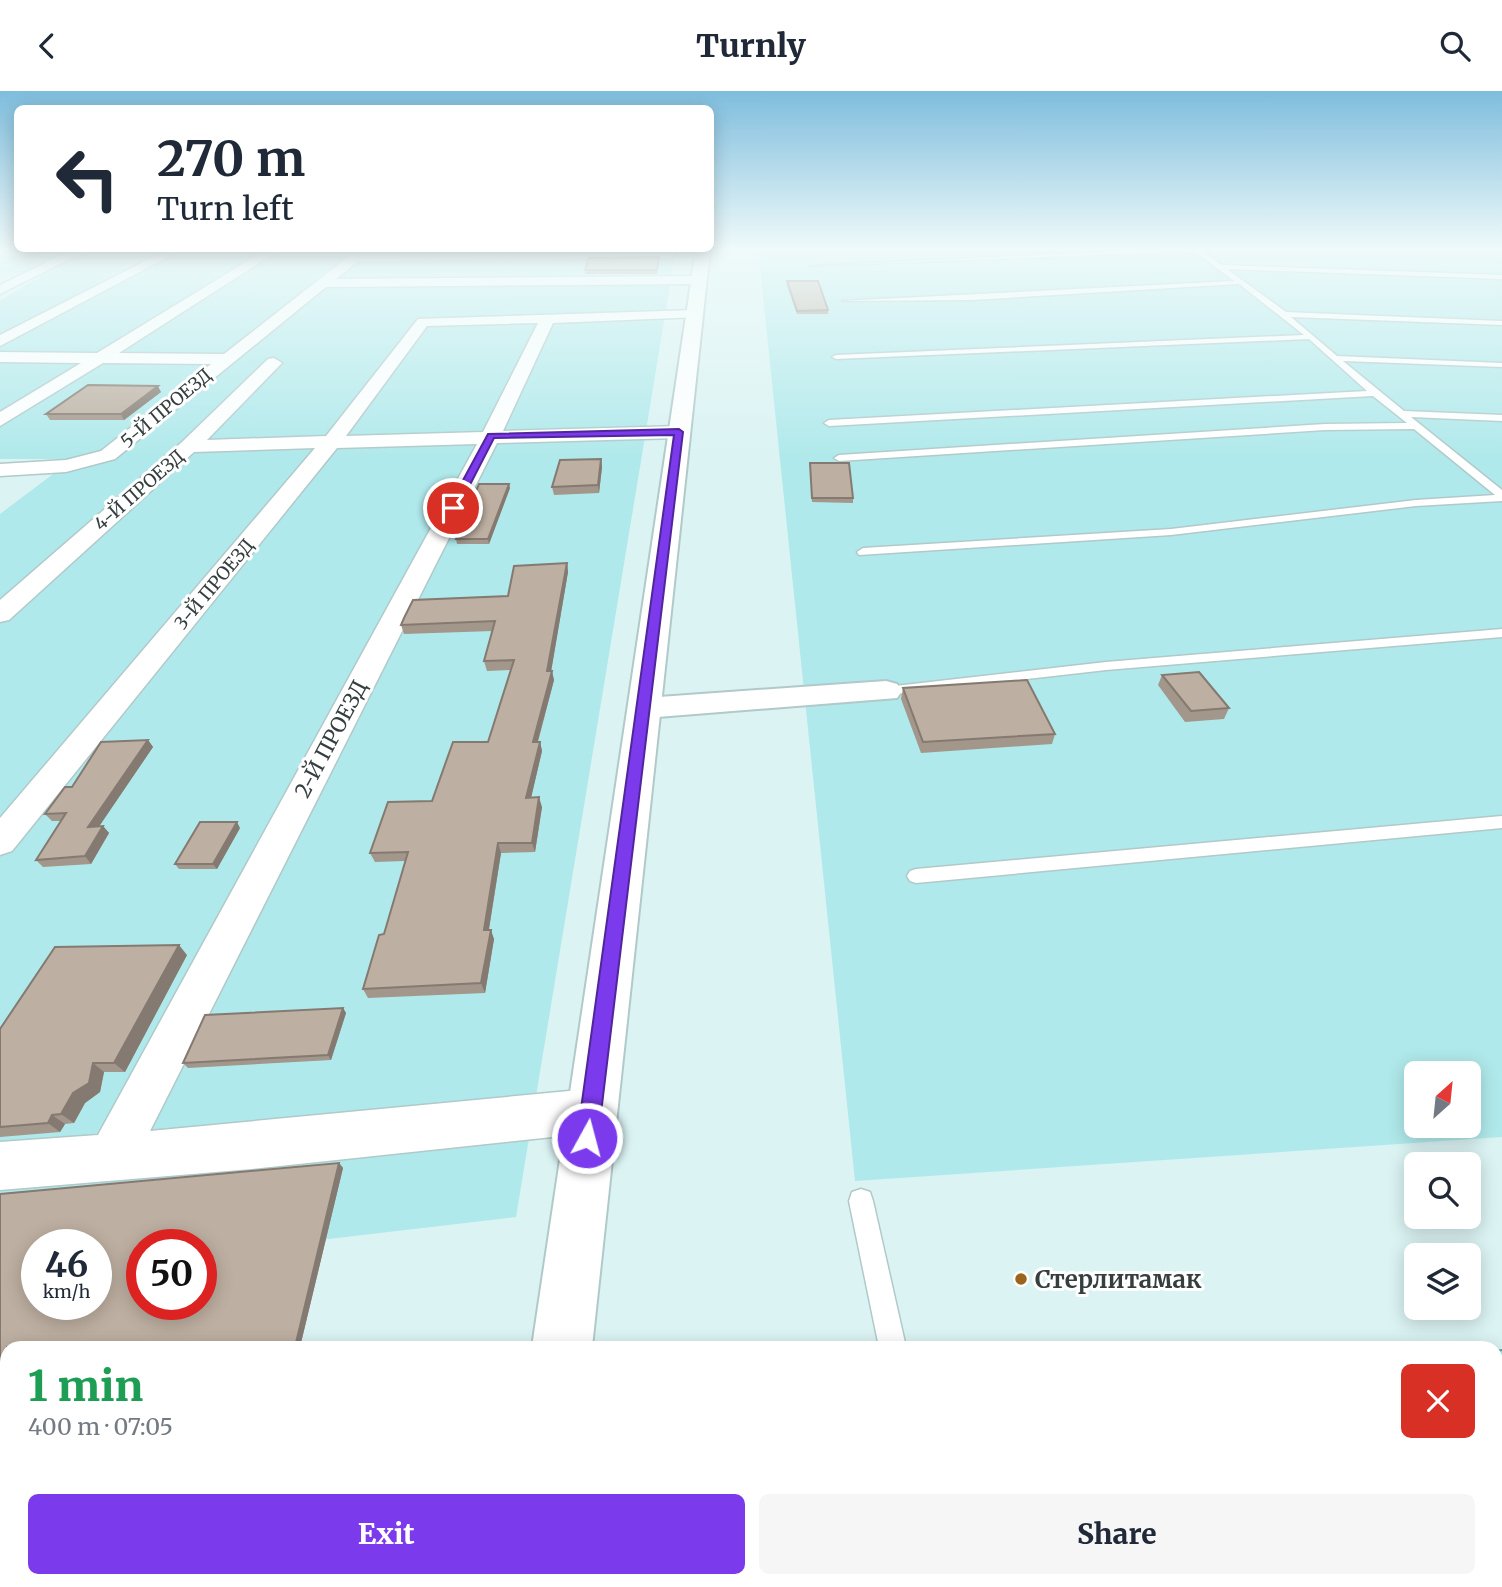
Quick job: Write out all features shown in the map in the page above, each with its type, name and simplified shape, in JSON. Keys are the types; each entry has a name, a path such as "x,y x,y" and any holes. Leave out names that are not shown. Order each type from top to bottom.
{"main road":[{"path":"563,1341 590,1111 645,708 679,432 681,318"},
{"path":"645,708 886,691"}],"street":[{"path":"0,341 45,318"},
{"path":"0,420 163,318"},
{"name":"5-Й ПРОЕЗД","path":"102,458 277,318"},
{"name":"3-Й ПРОЕЗД","path":"0,842 332,441 423,322 547,319"},
{"name":"2-Й ПРОЕЗД","path":"112,1157 491,436 547,319"},
{"path":"0,357 225,359"},
{"name":"4-Й ПРОЕЗД","path":"0,614 183,451 274,363"},
{"path":"0,470 66,466 102,458 332,441 679,432"},
{"path":"0,1167 590,1111"}],"lane":[{"path":"1289,318 1333,358 1502,496"},
{"path":"1376,318 1502,323"},
{"path":"836,356 1312,337"},
{"path":"1333,358 1502,365"},
{"path":"829,423 1376,393"},
{"path":"1401,414 1502,418"},
{"path":"839,459 1325,427 1419,426"},
{"path":"1475,474 1502,474"},
{"path":"863,552 1171,531 1502,496"},
{"path":"886,691 1106,666 1502,633"},
{"path":"916,876 1502,822"},
{"path":"861,1201 892,1341"}],"shaded area":[{"path":"0,318 665,318 516,1217 217,1252 217,1229 126,1229 126,1244 112,1244 112,1229 21,1229 21,1258 0,1277 0,514 73,459 0,459"},
{"path":"765,318 1502,318 1502,1137 855,1181"}],"building":[{"path":"88,385 158,386 121,414 46,414"},
{"path":"601,459 598,485 552,487 560,460"},
{"path":"810,463 849,463 853,498 812,498"},
{"path":"479,484 509,484 488,539 456,539"},
{"path":"567,563 547,671 552,671 533,742 540,742 526,798 539,797 532,843 498,843 484,930 491,930 481,983 363,989 379,935 384,934 408,852 370,853 388,802 432,801 453,742 488,742 514,660 484,661 495,621 401,625 404,618 413,600 508,596 514,566"},
{"path":"1199,672 1229,708 1191,711 1162,675"},
{"path":"1027,680 1055,734 923,742 903,688"},
{"path":"148,740 88,827 103,826 85,856 36,860 66,813 45,814 65,787 72,787 101,742"},
{"path":"200,822 237,822 213,864 175,864"},
{"path":"179,945 114,1063 93,1063 89,1083 73,1093 61,1114 52,1115 48,1123 0,1127 0,1029 55,947"},
{"path":"343,1008 328,1055 183,1063 205,1015"},
{"path":"339,1163 296,1341 0,1341 0,1194"}],"place":[{"name":"Стерлитамак","path":"1021,1279"}],"route":[{"path":"453,508 491,436 679,432 587,1138"}]}
